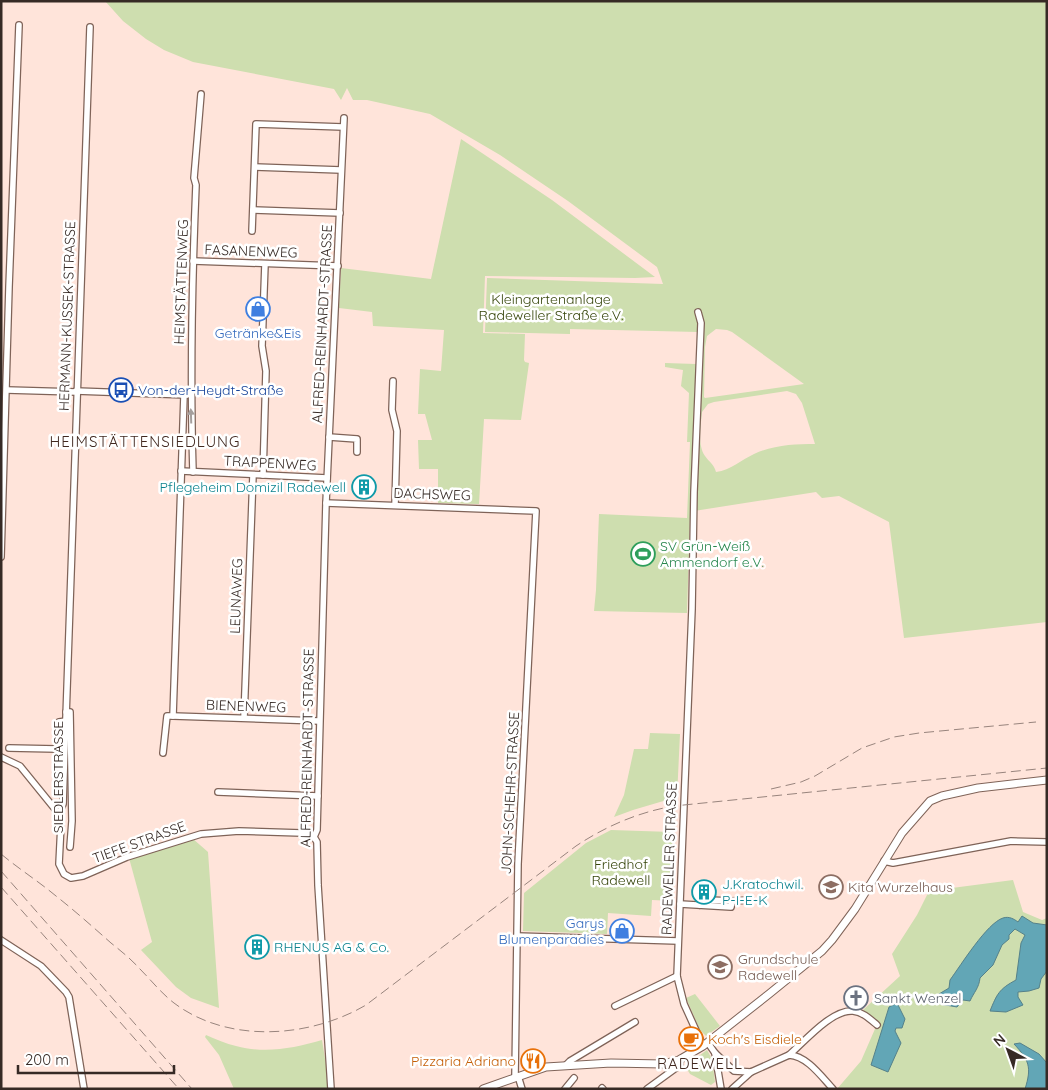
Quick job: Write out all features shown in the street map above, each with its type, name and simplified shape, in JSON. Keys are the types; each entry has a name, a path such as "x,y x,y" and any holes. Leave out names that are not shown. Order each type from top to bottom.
{"main road":[{"path":"482,1089 546,1067 611,1063 662,1064 678,1060 705,1044 822,951 849,917 909,824 926,804 935,798 978,788 1047,780"}],"street":[{"path":"1,558 19,25"},
{"name":"HERMANN-KUSSEK-STRASSE","path":"59,814 63,804 90,27"},
{"name":"HEIMSTÄTTENWEG","path":"163,753 167,716 172,716 181,471 187,395 193,261 196,185 194,178 201,94"},
{"name":"ALFRED-REINHARDT-STRASSE","path":"331,1089 317,842 314,837 317,830 326,502 344,118"},
{"path":"252,231 256,124 344,127"},
{"path":"255,168 342,170"},
{"path":"254,210 340,213"},
{"name":"FASANENWEG","path":"193,261 338,266"},
{"path":"263,475 266,371 262,346 264,264"},
{"name":"RADEWELLER STRASSE","path":"698,312 701,323 694,492 690,668 677,976 684,1004 705,1044 715,1053"},
{"path":"392,381 392,410 397,431 394,505"},
{"path":"7,390 187,395"},
{"name":"HEIMSTÄTTENWEG","path":"187,395 193,472"},
{"name":"ALFRED-REINHARDT-STRASSE","path":"329,437 357,439 357,452"},
{"name":"TRAPPENWEG","path":"181,471 327,478"},
{"name":"LEUNAWEG","path":"244,718 253,475"},
{"name":"DACHSWEG","path":"326,502 536,511"},
{"name":"JOHN-SCHEHR-STRASSE","path":"522,1089 516,1077 518,864 536,511"},
{"name":"SIEDLERSTRASSE","path":"66,712 70,712 71,721 72,821 70,847"},
{"name":"BIENENWEG","path":"172,716 319,721"},
{"name":"SIEDLERSTRASSE","path":"8,748 57,749 59,745 59,722 66,721"},
{"path":"1,757 20,766 59,814"},
{"path":"218,792 318,796"},
{"name":"TIEFE STRASSE","path":"59,814 62,824 59,864 64,874 71,878 84,876 127,857 200,834 239,831 302,833 314,837"},
{"path":"884,861 893,863 1011,841 1047,842"},
{"path":"680,904 731,907 732,901 751,900"},
{"path":"517,936 678,941"},
{"path":"1,940 34,959 69,997 84,1089"},
{"path":"615,1006 677,976"},
{"path":"732,1089 751,1072 789,1055 827,1021 843,1012 853,1011 863,1014 877,1025"},
{"path":"566,1065 634,1022"},
{"path":"715,1053 734,1071 751,1072"},
{"path":"715,1053 721,1089"},
{"path":"789,1055 801,1057 833,1089"},
{"path":"648,1089 680,1064 678,1060"},
{"path":"566,1089 574,1078"}],"green space":[{"name":"Kleingartenanlage Radeweller Straße e.V.","path":"105,1 1047,1 1047,622 904,638 889,522 839,496 822,498 816,492 694,511 690,518 687,613 594,611 599,514 687,518 690,442 687,442 689,393 681,386 683,370 665,367 665,363 696,364 698,332 570,329 570,334 485,332 487,278 663,284 657,267 568,201 500,155 430,114 367,100 353,100 347,88 341,100 334,89 193,62 164,50 123,21","holes":["716,329 732,332 804,384 705,398 705,347 707,336","787,391 796,394 802,403 815,444 776,447 754,454 726,469 716,472 703,451 700,441 702,412 708,404"]},
{"path":"461,139 552,200 655,277 485,276 483,333 525,334 524,360 529,363 521,420 484,419 479,504 438,503 438,469 419,469 418,440 432,440 425,414 418,414 420,369 441,371 444,330 373,326 372,312 339,308 341,268 431,279"},
{"path":"650,733 680,734 677,797 614,817 624,795 634,749 648,749"},
{"name":"Friedhof Radewell","path":"611,830 672,832 673,901 652,900 651,916 608,913 607,934 523,931 524,893 586,843"},
{"path":"192,838 208,852 219,1008 191,998 176,987 141,950 152,942 129,858"},
{"path":"1013,880 1023,912 1042,920 1047,918 1047,1089 837,1089 861,1061 878,1022 863,1010 900,976 892,954 917,915 929,891"},
{"path":"695,994 720,1026 706,1036 700,1030 686,998"},
{"path":"206,1035 232,1045 258,1050 290,1048 322,1040 330,1089 234,1089 219,1055 205,1037"},
{"path":"707,1050 712,1059 715,1082 711,1085 690,1074 685,1066"}],"water":[{"path":"1022,916 1033,923 1047,925 1047,971 1041,979 1039,988 1018,992 1018,997 1023,1005 1006,1012 990,1011 999,993 1016,980 1021,943 1025,935 1015,929 1009,935 1009,939 1002,945 993,965 980,978 970,1001 963,1000 957,1007 940,1004 939,994 949,988 950,980 975,945 990,928 997,921 1005,917 1018,922"},
{"path":"897,1003 905,1019 902,1028 896,1028 895,1031 901,1043 888,1072 871,1065 889,1007"},
{"path":"1020,1043 1039,1054 1047,1063 1047,1089 1025,1089 1029,1069 1026,1059 1014,1044"}],"railway":[{"path":"771,789 801,782 815,776 862,748 894,737 1036,722"},
{"path":"1,854 42,885 126,955 169,999 195,1016 219,1025 244,1030 269,1032 295,1030 344,1016 366,1005 576,846 599,832 636,816 674,806 1047,768"},
{"path":"1,871 192,1089"},
{"path":"1,887 179,1089"}],"place":[{"name":"Getränke&Eis","path":"258,309"},
{"name":"Von-der-Heydt-Straße","path":"121,390"},
{"name":"Pflegeheim Domizil Radewell","path":"364,487"},
{"name":"SV Grün-Weiß Ammendorf e.V.","path":"643,554"},
{"name":"Kita Wurzelhaus","path":"831,887"},
{"name":"J.Kratochwil. P-I-E-K","path":"704,892"},
{"name":"Garys Blumenparadies","path":"622,931"},
{"name":"RHENUS AG & Co.","path":"257,947"},
{"name":"Grundschule Radewell","path":"720,967"},
{"name":"Sankt Wenzel","path":"856,998"},
{"name":"Koch's Eisdiele","path":"691,1039"},
{"name":"Pizzaria Adriano","path":"533,1061"}],"district":[{"name":"HEIMSTÄTTENSIEDLUNG","path":"145,442"},
{"name":"RADEWELL","path":"700,1064"}]}
